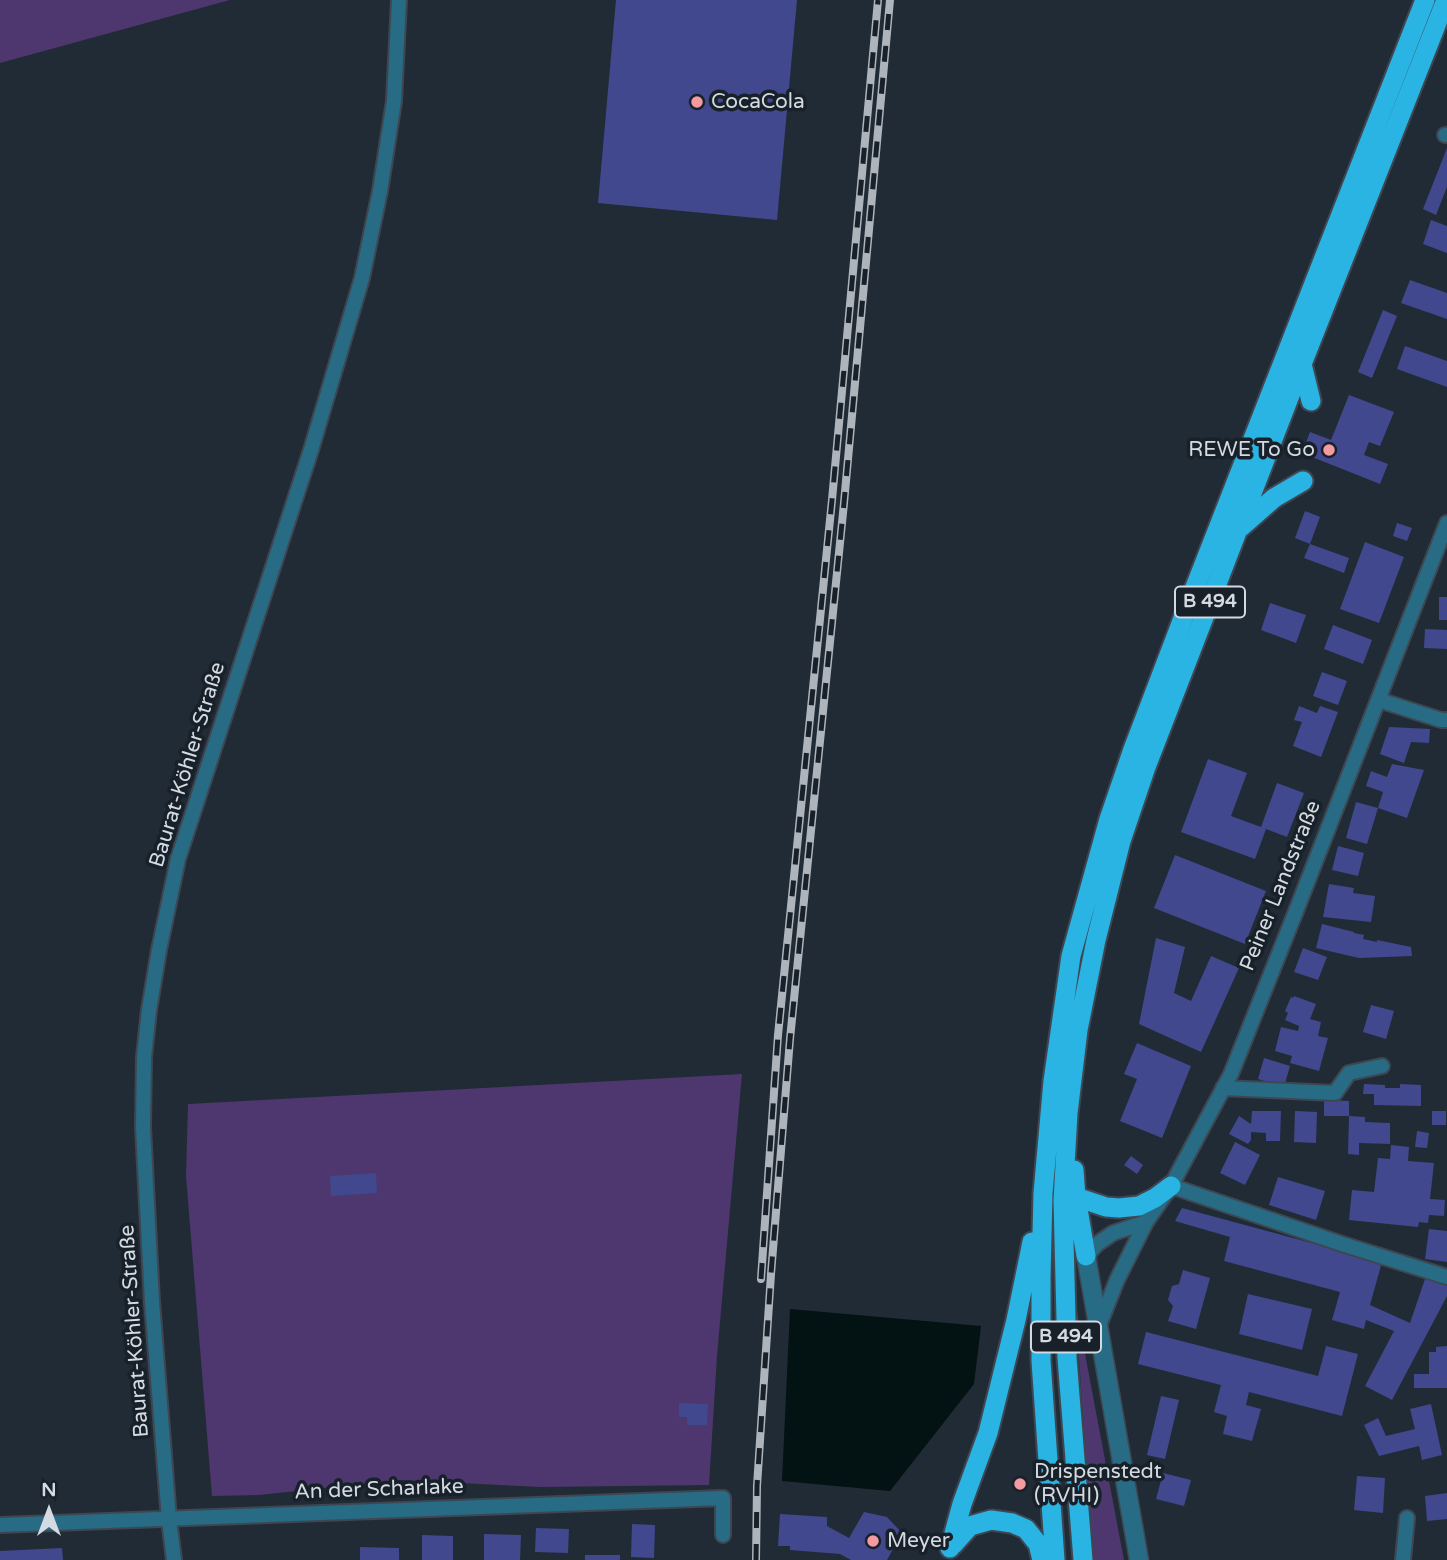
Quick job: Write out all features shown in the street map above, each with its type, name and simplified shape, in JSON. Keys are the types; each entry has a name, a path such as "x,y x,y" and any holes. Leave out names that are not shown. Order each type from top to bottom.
{"highway":[{"name":"B 494","path":"1055,1560 1041,1361 1043,1193 1053,1081 1071,956 1109,819 1132,752 1425,0"},
{"name":"B 494","path":"1083,1560 1067,1358 1063,1200 1068,1113 1079,1030 1096,940 1121,841 1146,767 1301,364 1446,0"},
{"path":"1301,364 1311,401"},
{"path":"1237,530 1274,498 1303,481"},
{"path":"1068,1113 1076,1197 1086,1256"},
{"path":"1076,1197 1106,1207 1139,1206 1171,1186"},
{"path":"946,1554 988,1433 1043,1193"},
{"path":"946,1554 970,1526 991,1520 1012,1523 1026,1529 1038,1544 1042,1560"}],"street":[{"name":"Baurat-Köhler-Straße","path":"174,1560 152,1302 143,1127 144,1057 149,1010 178,859 311,450 362,278 380,191 394,101 399,0"},
{"name":"Peiner Landstraße","path":"1098,1328 1117,1280 1146,1222 1171,1186 1223,1088 1296,911 1447,523"},
{"path":"1379,700 1447,720"},
{"path":"1223,1088 1335,1093 1349,1073 1382,1066"},
{"path":"1171,1186 1447,1277"},
{"path":"1139,1560 1086,1256 1113,1233 1146,1222"},
{"name":"An der Scharlake","path":"0,1525 723,1498 723,1535"},
{"path":"1403,1560 1407,1518"}],"shaded area":[{"path":"0,0 230,0 0,63"},
{"path":"742,1074 717,1356 709,1485 540,1487 400,1480 259,1495 212,1496 186,1176 188,1104"},
{"path":"1075,1301 1124,1560 1093,1560"},
{"path":"790,1309 981,1326 974,1384 890,1491 782,1481"}],"building":[{"name":"CocaCola","path":"616,0 797,0 777,220 598,203"},
{"path":"1447,148 1447,187 1436,215 1423,209"},
{"path":"1431,220 1447,226 1447,253 1423,244"},
{"path":"1410,280 1447,293 1447,319 1401,303"},
{"path":"1383,310 1397,316 1372,378 1358,372"},
{"path":"1405,346 1447,361 1447,387 1397,369"},
{"path":"1349,395 1394,412 1380,446 1369,442 1364,455 1388,464 1380,484 1302,453 1310,432 1331,440"},
{"path":"1305,511 1320,517 1310,544 1295,538"},
{"path":"1397,523 1412,528 1407,541 1393,536"},
{"path":"1365,542 1404,557 1379,623 1340,609"},
{"path":"1310,544 1349,558 1344,573 1304,558"},
{"path":"1439,597 1447,597 1447,620 1439,620"},
{"path":"1270,603 1306,615 1296,643 1261,630"},
{"path":"1333,625 1372,640 1363,664 1324,649"},
{"path":"1425,629 1447,630 1447,649 1424,648"},
{"path":"1322,672 1347,681 1338,705 1313,696"},
{"path":"1299,706 1317,713 1320,706 1338,712 1321,757 1293,746 1302,722 1294,720"},
{"path":"1389,727 1430,729 1429,743 1411,742 1404,763 1380,754"},
{"path":"1208,759 1247,773 1231,816 1261,827 1277,783 1304,793 1287,837 1266,829 1255,859 1181,832"},
{"path":"1392,764 1424,770 1407,818 1378,808 1383,792 1366,786 1371,771 1387,777"},
{"path":"1356,802 1378,808 1367,844 1346,838"},
{"path":"1338,846 1364,853 1358,876 1332,870"},
{"path":"1175,855 1266,891 1245,944 1154,908"},
{"path":"1329,884 1354,888 1353,893 1375,896 1371,922 1323,917"},
{"path":"1322,924 1364,935 1363,939 1411,947 1412,956 1359,958 1316,948"},
{"path":"1156,938 1185,947 1174,993 1191,1001 1211,956 1239,968 1201,1052 1139,1024"},
{"path":"1303,948 1327,957 1318,980 1294,972"},
{"path":"1294,996 1316,1004 1310,1019 1321,1022 1318,1036 1328,1038 1319,1071 1290,1063 1292,1056 1275,1051 1281,1027 1298,1031 1299,1026 1285,1020 1288,1013 1285,1011"},
{"path":"1371,1005 1394,1011 1386,1039 1363,1032"},
{"path":"1137,1043 1191,1066 1162,1138 1120,1121 1137,1079 1124,1074"},
{"path":"1264,1058 1290,1066 1284,1087 1258,1079"},
{"path":"1364,1084 1385,1085 1385,1088 1400,1088 1400,1084 1421,1085 1421,1106 1374,1105 1374,1094 1363,1094"},
{"path":"1324,1100 1349,1101 1349,1116 1324,1116"},
{"path":"1252,1111 1281,1111 1280,1141 1266,1141 1266,1133 1251,1132 1248,1144 1229,1134 1239,1116 1251,1124"},
{"path":"1295,1111 1317,1112 1316,1143 1294,1142"},
{"path":"1432,1111 1446,1111 1446,1125 1432,1125"},
{"path":"1349,1116 1365,1117 1365,1122 1390,1123 1390,1144 1359,1143 1359,1155 1348,1154"},
{"path":"1417,1131 1429,1133 1427,1148 1415,1147"},
{"path":"1235,1142 1260,1155 1245,1185 1220,1173"},
{"path":"1391,1145 1409,1147 1408,1161 1434,1163 1430,1199 1445,1200 1444,1216 1429,1215 1428,1223 1419,1222 1418,1227 1349,1220 1352,1190 1374,1192 1378,1158 1390,1159"},
{"path":"1131,1156 1143,1165 1137,1174 1124,1165"},
{"path":"376,1173 377,1193 331,1196 330,1176"},
{"path":"1278,1177 1325,1191 1316,1220 1269,1205"},
{"path":"1182,1208 1382,1262 1370,1305 1410,1323 1426,1276 1447,1282 1447,1296 1392,1400 1365,1386 1394,1331 1366,1320 1364,1329 1332,1320 1340,1292 1224,1261 1230,1237 1175,1221"},
{"path":"1429,1229 1447,1231 1447,1262 1425,1259"},
{"path":"1183,1270 1210,1278 1196,1329 1168,1321 1173,1306 1168,1300 1172,1286 1179,1284"},
{"path":"1248,1294 1312,1309 1302,1350 1239,1334"},
{"path":"1146,1332 1318,1376 1326,1346 1358,1354 1342,1416 1249,1392 1246,1405 1261,1409 1252,1441 1223,1434 1227,1416 1214,1412 1221,1385 1138,1364"},
{"path":"1447,1346 1447,1388 1414,1388 1414,1374 1429,1374 1429,1352 1436,1352 1436,1347"},
{"path":"1161,1396 1179,1400 1165,1459 1147,1455"},
{"path":"679,1403 708,1404 707,1425 687,1425 687,1417 679,1417"},
{"path":"1431,1404 1442,1455 1422,1460 1419,1446 1379,1456 1364,1425 1378,1418 1386,1436 1415,1429 1410,1409"},
{"path":"1163,1473 1191,1480 1184,1506 1156,1499"},
{"path":"1357,1476 1385,1478 1383,1513 1354,1510"},
{"path":"1447,1493 1447,1519 1427,1521 1425,1496"},
{"path":"864,1512 887,1517 902,1533 887,1560 851,1560 840,1554 790,1550 790,1546 778,1546 780,1514 827,1517 827,1526 849,1538"},
{"path":"632,1524 655,1525 654,1558 631,1557"},
{"path":"536,1528 569,1529 568,1553 535,1552"},
{"path":"484,1534 521,1535 520,1560 484,1560"},
{"path":"422,1535 453,1536 453,1560 422,1560"},
{"path":"360,1547 399,1548 399,1560 360,1560"},
{"path":"62,1548 63,1560 0,1560 0,1551"},
{"path":"585,1555 620,1555 620,1560 585,1560"}],"railway":[{"path":"761,1279 778,1035 832,500 878,0"},
{"path":"756,1560 757,1486 790,1039 844,503 890,0"}],"place":[{"name":"CocaCola","path":"697,102"},
{"name":"REWE To Go","path":"1329,450"},
{"name":"Drispenstedt (RVHI)","path":"1020,1484"},
{"name":"Meyer","path":"873,1541"}]}
